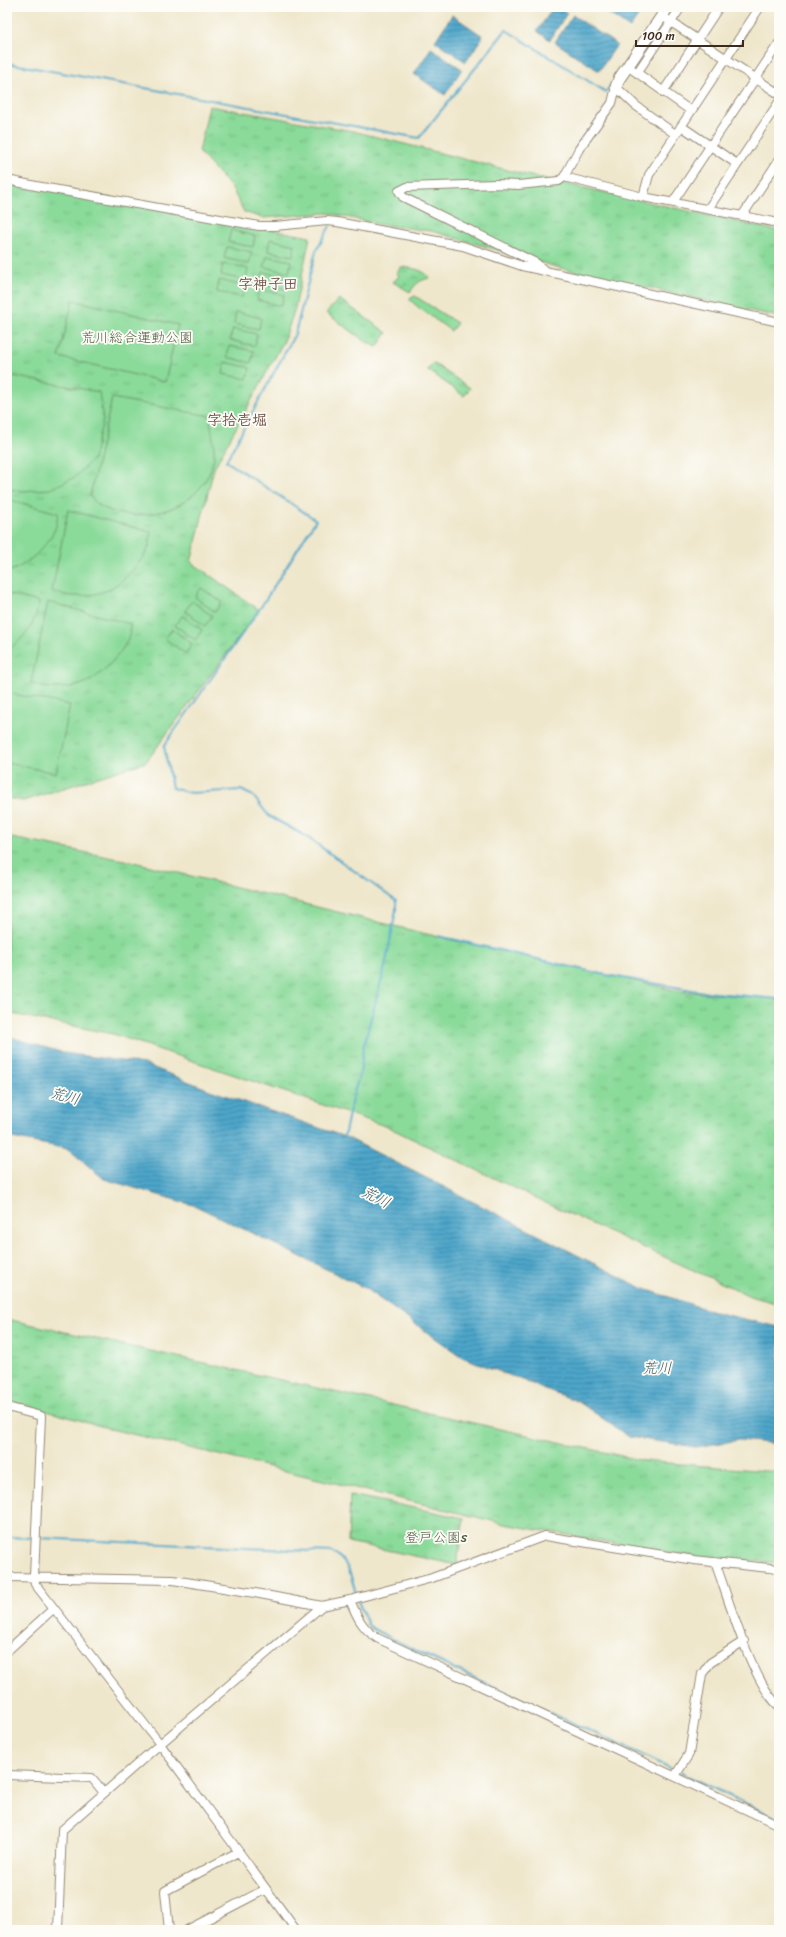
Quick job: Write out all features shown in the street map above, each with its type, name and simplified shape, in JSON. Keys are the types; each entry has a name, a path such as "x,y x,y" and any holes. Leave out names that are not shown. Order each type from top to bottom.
{"street":[{"path":"543,269 536,262 402,197 399,192 407,187 547,184 559,181 564,177 579,149 612,103 618,80 632,70 667,15 681,7"},
{"path":"663,92 719,7"},
{"path":"643,197 648,177 760,7"},
{"path":"667,15 698,39 779,94"},
{"path":"673,202 779,42"},
{"path":"632,70 691,111"},
{"path":"616,87 635,105 675,134"},
{"path":"708,209 779,102"},
{"path":"681,126 737,164"},
{"path":"742,216 779,160"},
{"path":"564,177 643,197 742,216 778,221"},
{"path":"7,180 259,226 327,221 337,222 463,246 522,266 543,269 779,322"},
{"path":"7,1408 41,1416 34,1577 35,1584 53,1609 160,1744 296,1930"},
{"path":"7,1577 173,1580 322,1606 350,1600 458,1569 545,1536 659,1555 779,1569"},
{"path":"715,1562 755,1671 770,1696 779,1706"},
{"path":"350,1600 363,1627 377,1638 676,1775 779,1825"},
{"path":"58,1930 62,1830 322,1606"},
{"path":"7,1651 53,1609"},
{"path":"676,1775 689,1754 702,1674 710,1663 744,1642"},
{"path":"7,1775 92,1778 104,1793"},
{"path":"168,1930 165,1891 238,1852"},
{"path":"187,1930 266,1889"}],"green space":[{"path":"209,106 353,131 535,177 779,231 779,317 560,268 431,231 383,225 327,213 262,218 244,212 231,187 199,152"},
{"name":"荒川総合運動公園","path":"7,178 310,237 295,308 284,341 214,468 191,562 259,610 146,762 23,801 7,798"},
{"path":"231,230 255,236 253,247 228,242"},
{"path":"270,239 295,245 293,256 268,251"},
{"path":"227,247 252,252 249,264 224,258"},
{"path":"267,256 291,261 289,273 264,267"},
{"path":"223,264 248,269 246,280 221,275"},
{"path":"401,267 421,271 430,278 418,283 410,292 393,282 399,276 397,273"},
{"path":"263,272 288,278 285,289 260,284"},
{"path":"219,280 244,286 242,297 217,292"},
{"path":"259,289 284,295 281,306 257,300"},
{"path":"415,296 457,323 451,331 409,299"},
{"path":"339,299 387,333 377,347 365,341 326,313"},
{"path":"73,300 178,325 165,382 59,357"},
{"path":"236,312 261,318 259,329 234,324"},
{"path":"233,329 257,334 255,346 230,340"},
{"path":"229,346 254,351 251,363 227,357"},
{"path":"225,362 250,368 247,379 223,374"},
{"path":"433,363 470,388 464,396 428,370"},
{"path":"7,375 99,392 103,420 93,459 75,477 50,489 23,491 7,489"},
{"path":"112,398 210,416 214,445 213,462 206,479 190,498 175,507 163,511 135,515 109,511 98,505 90,496"},
{"path":"7,499 58,513 55,529 47,543 28,561 7,572"},
{"path":"68,510 151,532 149,546 146,553 127,576 111,588 98,593 82,596 58,594 52,591"},
{"path":"201,588 222,602 215,612 195,597"},
{"path":"7,594 39,602 32,625 19,641 7,651"},
{"path":"192,601 212,616 205,626 185,611"},
{"path":"48,602 130,624 129,637 122,650 106,668 91,680 78,685 61,688 38,686 31,683"},
{"path":"182,616 202,630 195,640 175,625"},
{"path":"172,629 192,644 186,654 165,639"},
{"path":"7,693 70,705 56,773 7,763"},
{"path":"7,837 134,862 435,936 679,991 779,999 779,1304 750,1296 537,1199 388,1127 113,1034 7,1013"},
{"path":"7,1319 644,1461 779,1472 779,1563 689,1556 509,1525 115,1430 7,1400"},
{"name":"登戸公園s","path":"350,1495 464,1518 457,1565 348,1542"}],"water":[{"path":"554,7 558,7 567,13 550,40 537,31"},
{"path":"599,7 644,7 630,28"},
{"path":"452,15 483,36 466,62 435,41"},
{"path":"573,15 617,45 599,71 555,42"},
{"path":"431,48 462,69 445,95 414,74"},
{"name":"荒川","path":"7,1036 64,1053 144,1064 210,1090 348,1138 642,1288 714,1312 779,1327 779,1444 739,1440 696,1447 629,1437 579,1402 462,1357 363,1287 196,1206 104,1179 68,1149 7,1137"}],"waterway":[{"path":"7,63 419,138 506,30 606,92 612,83"},
{"path":"330,226 316,251 295,334 226,461 316,520 259,610 164,746 172,788 191,793 241,790 253,796 269,816 307,837 396,901 396,910 385,967 363,1048 361,1069 352,1099 344,1137"},
{"path":"439,936 606,975 704,992 779,999"},
{"path":"7,1537 34,1538"},
{"path":"38,1538 331,1552 337,1555 346,1565 357,1597"},
{"path":"358,1601 368,1625 375,1630 418,1652 675,1770"},
{"path":"681,1773 779,1819"}],"district":[{"name":"字神子田","path":"268,284"},
{"name":"字拾壱堀","path":"237,420"}]}
